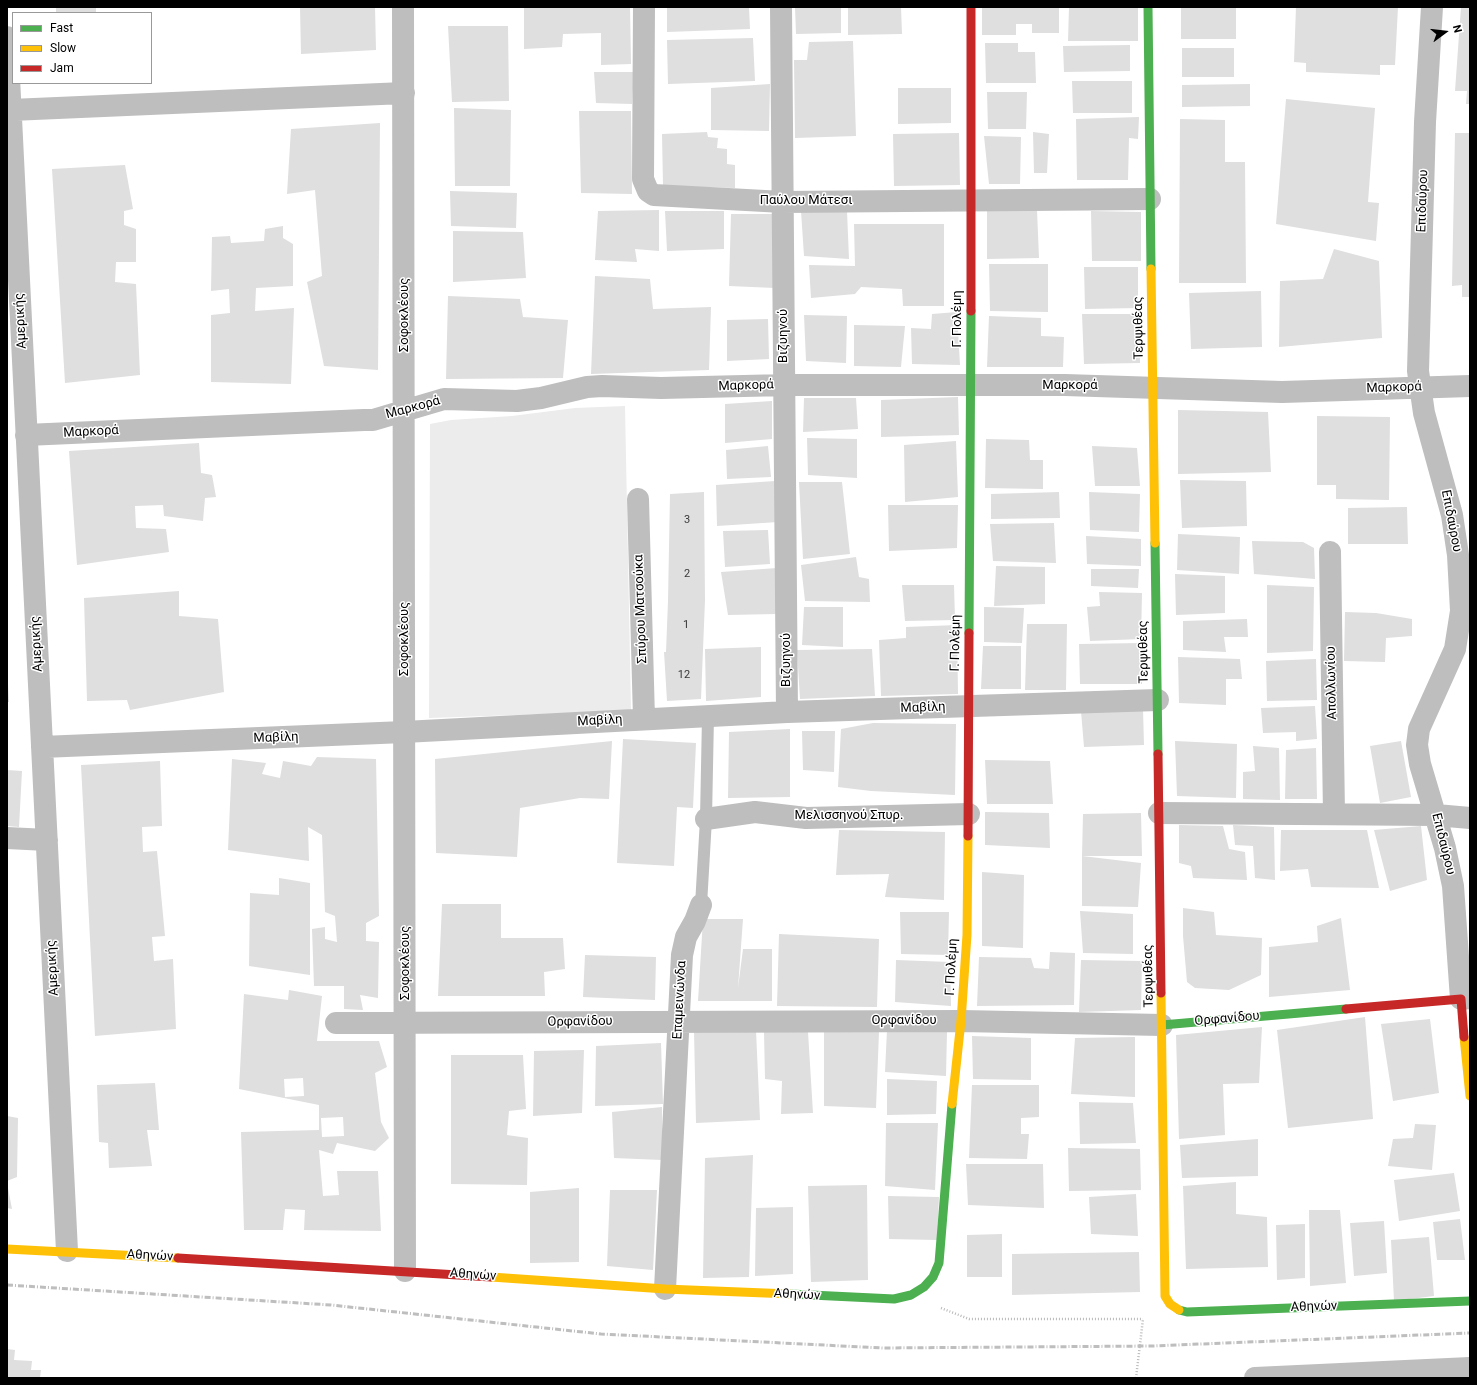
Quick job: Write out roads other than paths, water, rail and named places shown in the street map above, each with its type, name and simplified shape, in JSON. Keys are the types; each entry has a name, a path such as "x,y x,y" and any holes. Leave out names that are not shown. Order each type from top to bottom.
{"street":[{"name":"Σοφοκλέους","path":"403,7 406,1024 405,1271"},
{"name":"Παύλου Μάτεσι","path":"644,7 643,179 648,191 660,197 783,202 1150,199"},
{"name":"Βιζυηνού","path":"781,7 787,712"},
{"name":"Γ. Πολέμη","path":"932,1277 939,1263 954,1075 961,1020 967,935 971,386 971,7"},
{"name":"Τερψιθέας","path":"1148,7 1165,1296"},
{"name":"Επιδαύρου","path":"1432,7 1425,122 1418,351 1420,387 1427,425 1452,515 1458,555 1460,625 1455,649 1424,716 1417,739 1420,764 1436,815 1453,886 1466,999 1470,1096"},
{"name":"Αμερικής","path":"7,37 67,1251"},
{"path":"11,110 404,93"},
{"name":"Μαρκορά","path":"26,435 373,420 444,399 517,401 541,398 587,387 661,388 785,385 1090,386 1282,392 1470,386"},
{"name":"Σπύρου Ματσούκα","path":"638,498 644,719"},
{"name":"Απολλωνίου","path":"1330,552 1334,814"},
{"name":"Μαβίλη","path":"42,747 404,732 787,712 1158,700"},
{"name":"Μελισσηνού Σπυρ.","path":"706,819 755,812 806,818 969,814"},
{"path":"1159,813 1436,815 1470,818"},
{"path":"7,838 46,840"},
{"name":"Επαμεινώνδα","path":"665,1289 684,944 701,905"},
{"name":"Ορφανίδου","path":"336,1023 406,1024 679,1020 961,1020 1162,1025 1466,999"},
{"name":"Αθηνών","path":"7,1249 67,1251 405,1271 665,1289 894,1299 911,1295 924,1287 932,1277"},
{"name":"Αθηνών","path":"1165,1296 1170,1304 1177,1309 1187,1312 1470,1301"},
{"path":"1256,1378 1470,1368"}],"lane":[{"name":"Επαμεινώνδα","path":"701,905 706,819 708,716"}],"railway":[{"path":"7,1285 331,1305 601,1334 883,1348 1152,1346 1470,1333"}]}
